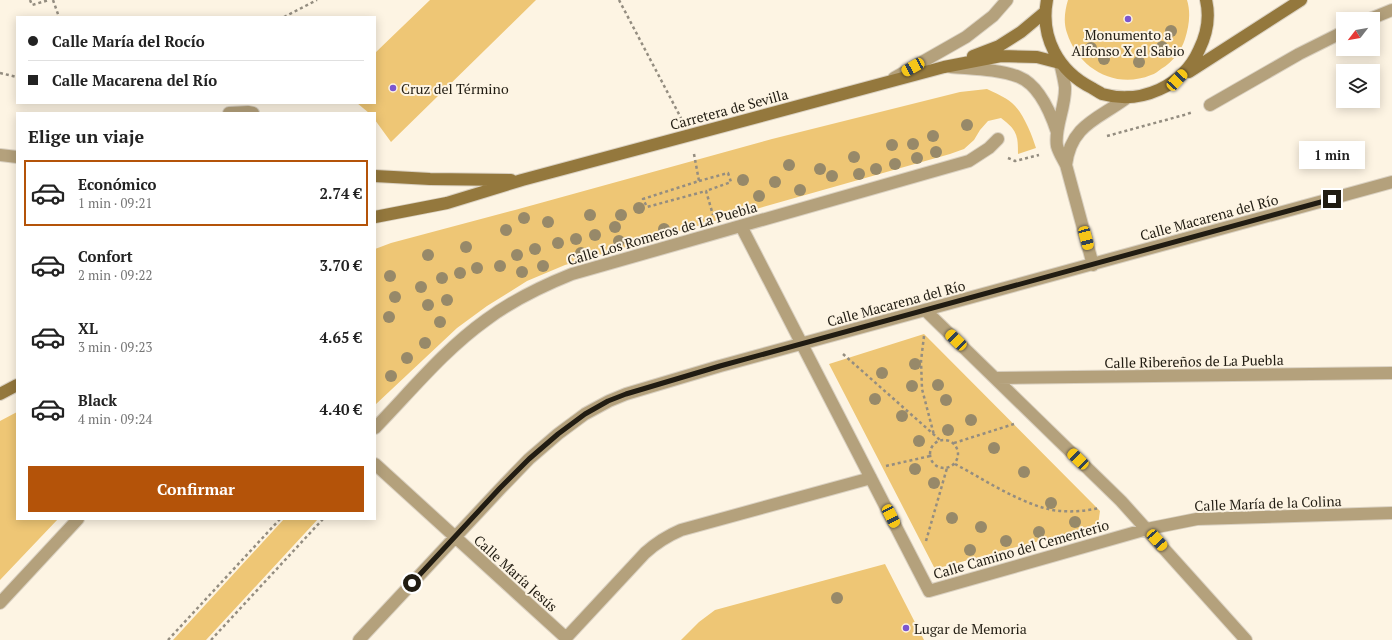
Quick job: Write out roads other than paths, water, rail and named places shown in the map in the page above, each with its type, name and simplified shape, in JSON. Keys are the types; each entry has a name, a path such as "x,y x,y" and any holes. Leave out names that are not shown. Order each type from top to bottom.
{"main road":[{"path":"1177,80 1194,61 1205,37 1208,12 1206,0"},
{"path":"1046,6 1049,40 1060,63 1079,81 1102,94 1128,97 1154,93 1177,80 1301,0"},
{"name":"Carretera de Sevilla","path":"944,67 999,46 1021,32 1046,6"},
{"name":"Carretera de Sevilla","path":"376,217 447,202 690,134 944,67 1001,56 1037,57 1060,63"},
{"name":"Carretera de Sevilla","path":"376,176 430,179 522,180"},
{"path":"0,394 16,386"}],"street":[{"path":"885,83 966,36 993,16 1007,0"},
{"path":"1380,15 1392,10"},
{"path":"1210,105 1299,54 1336,36"},
{"path":"1060,63 1065,88 1062,113 1057,133 1057,145 1066,165 1093,265"},
{"path":"944,67 985,70 1020,78 1031,85 1048,108 1057,133"},
{"path":"1066,165 1068,152 1083,127 1128,97"},
{"name":"Calle Los Romeros de La Puebla","path":"376,427 446,354 486,320 538,288 572,274 969,161 989,148 998,139"},
{"path":"0,156 16,157"},
{"name":"Calle Macarena del Río","path":"358,640 524,464 558,434 585,414 608,401 633,392 802,344 1392,182"},
{"name":"Calle Camino del Cementerio","path":"741,226 929,590 1147,529"},
{"path":"926,310 1121,501 1246,640"},
{"name":"Calle Ribereños de La Puebla","path":"996,378 1392,373"},
{"name":"Calle María Jesús","path":"376,465 565,639"},
{"path":"565,639 645,553 653,545 666,537 681,530 869,474"},
{"name":"Calle María de la Colina","path":"1147,529 1197,519 1392,513"},
{"path":"0,603 77,520"}],"place":[{"name":"Monumento a Alfonso X el Sabio","path":"1128,19"},
{"name":"Cruz del Término","path":"393,88"},
{"name":"Lugar de Memoria","path":"906,628"}]}
